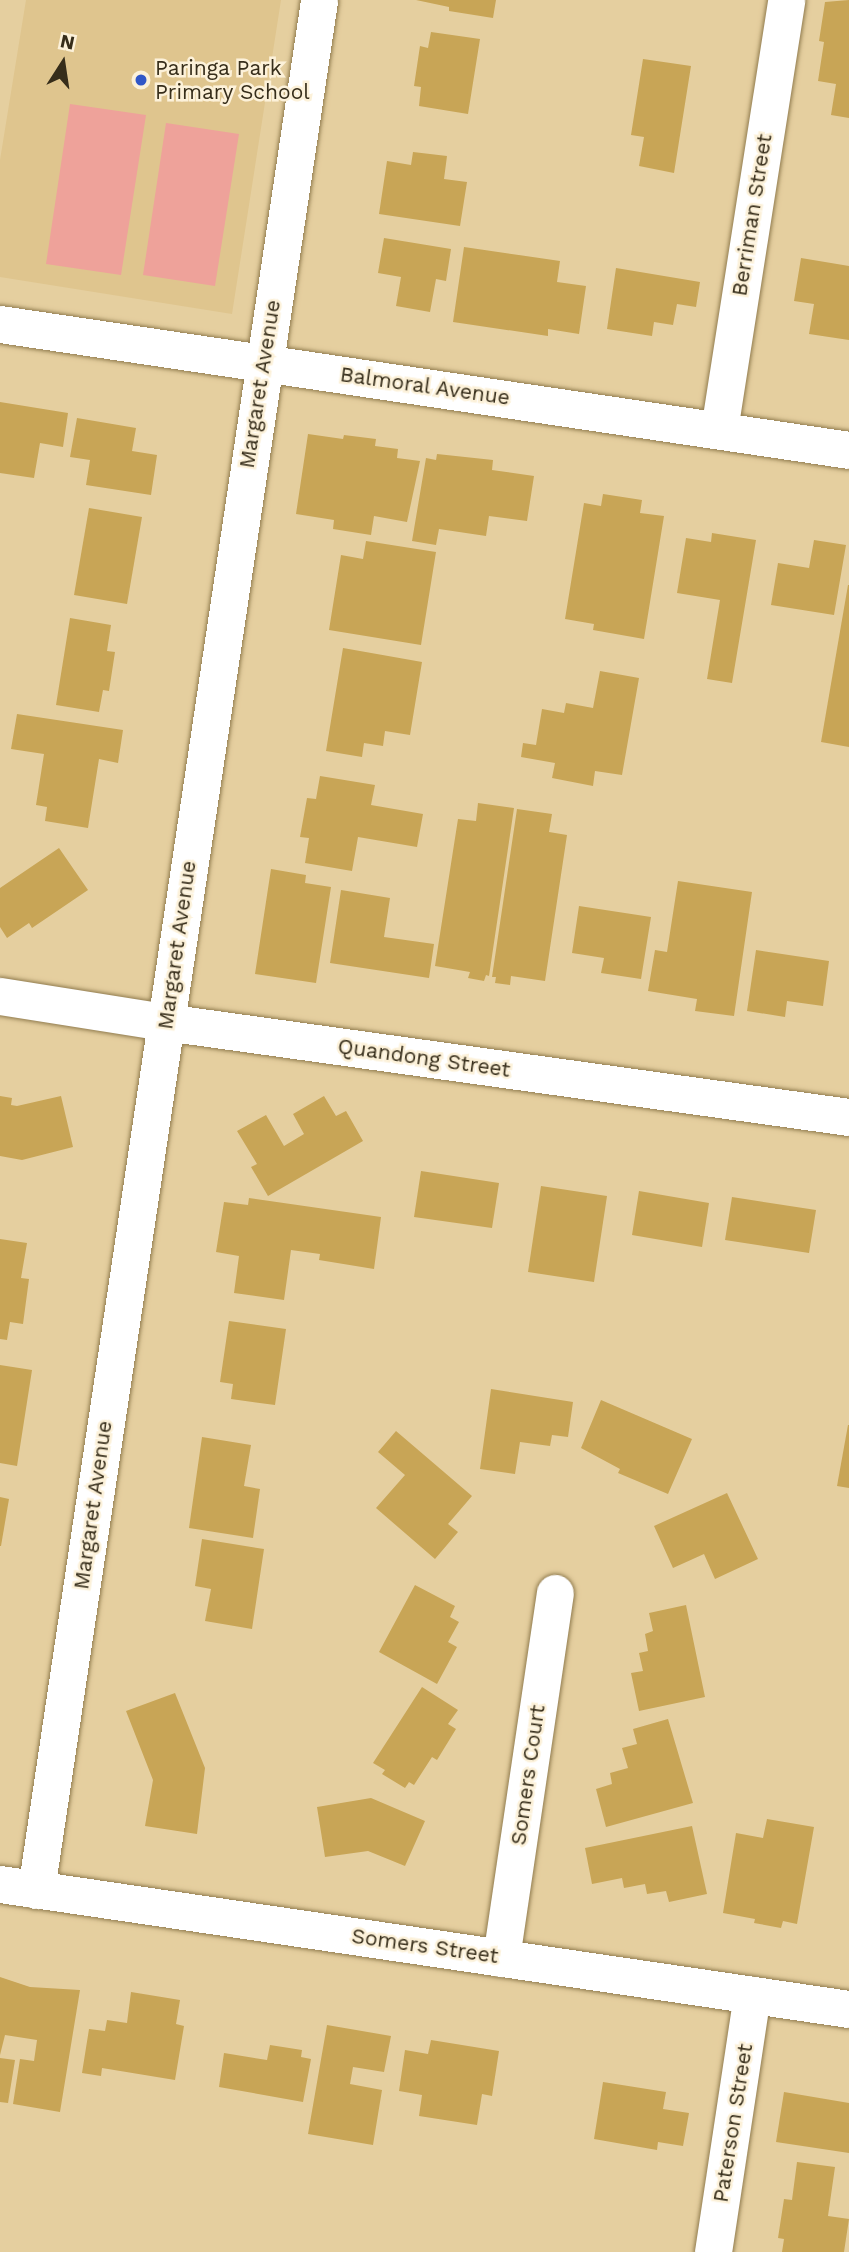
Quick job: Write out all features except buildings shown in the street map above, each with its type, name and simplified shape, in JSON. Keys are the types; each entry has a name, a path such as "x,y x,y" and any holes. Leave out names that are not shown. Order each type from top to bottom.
{"street":[{"name":"Margaret Avenue","path":"36,1889 319,0"},
{"name":"Berriman Street","path":"719,430 786,0"},
{"name":"Balmoral Avenue","path":"0,324 849,450"},
{"name":"Quandong Street","path":"0,996 165,1023 849,1117"},
{"name":"Somers Court","path":"501,1958 555,1593"},
{"name":"Somers Street","path":"0,1884 849,2009"},
{"name":"Paterson Street","path":"713,2252 752,1995"}],"shaded area":[{"name":"Paringa Park Primary School","path":"26,0 281,0 232,314 0,277 0,160"},
{"path":"70,104 146,115 121,275 46,264"},
{"path":"166,123 239,134 215,286 143,275"}],"place":[{"name":"Paringa Park Primary School","path":"141,80"}]}
